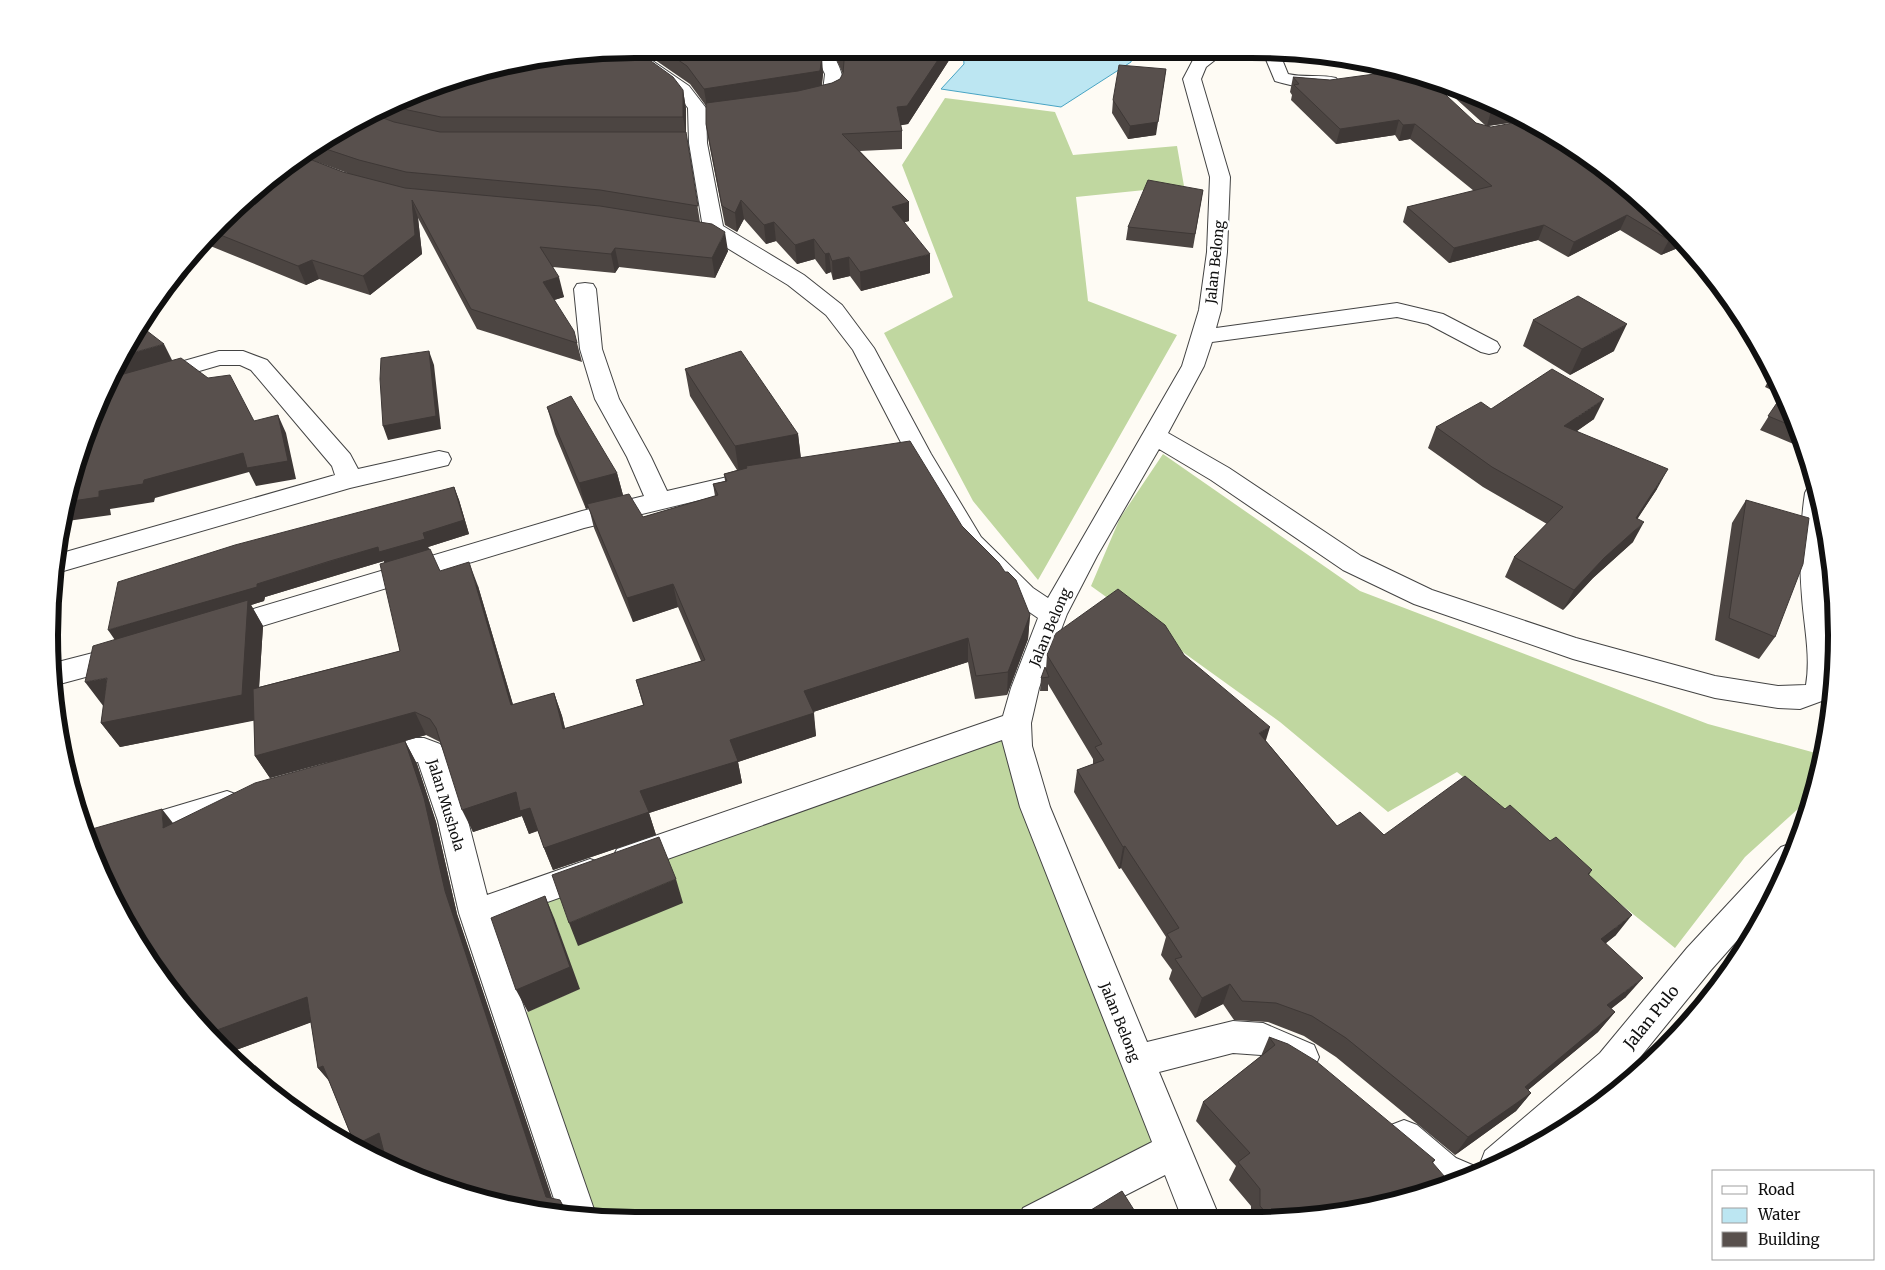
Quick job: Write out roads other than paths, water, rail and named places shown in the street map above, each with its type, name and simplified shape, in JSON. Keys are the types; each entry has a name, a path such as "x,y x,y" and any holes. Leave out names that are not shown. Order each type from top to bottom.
{"street":[{"path":"636,58 684,90 697,108 706,115 689,143 713,228 721,236 796,280 834,310 863,348 919,454 972,543 1024,595 1053,614"},
{"path":"794,103 818,100 832,94 834,74 826,58"},
{"name":"Jalan Belong","path":"1198,1212 1035,807 1017,746 1016,723 1025,688 1053,614 1084,554 1155,436 1193,366 1203,336 1210,310 1217,252 1220,177 1192,79 1198,64 1207,58"},
{"path":"1273,59 1281,77 1289,81 1346,82"},
{"path":"692,232 721,236"},
{"path":"584,289 591,349 607,399 659,501"},
{"path":"1203,336 1396,310 1436,318 1489,347"},
{"path":"113,389 219,358 244,358 259,365 341,460 345,465 348,480"},
{"path":"1155,436 1220,474 1313,534 1352,564 1423,598 1573,648 1715,687 1785,697 1824,696 1814,585 1813,552 1815,519"},
{"path":"891,457 919,454"},
{"path":"62,563 348,480 439,459"},
{"path":"200,634 516,539 659,501 768,476"},
{"path":"59,673 144,651"},
{"path":"576,1209 475,914 1016,723"},
{"name":"Jalan Mushola","path":"350,768 416,750 425,749 430,752 453,821 475,914"},
{"path":"107,838 257,795"},
{"name":"Jalan Pulo","path":"1519,1146 1612,1064 1698,958 1775,875"},
{"path":"1136,1061 1233,1037 1263,1040 1292,1051 1312,1062 1327,1074"},
{"path":"1378,1117 1443,1171 1454,1176"},
{"path":"1054,1212 1173,1151"}],"water":[{"path":"964,58 1132,58 1131,62 1061,107 941,89 964,64"}]}
